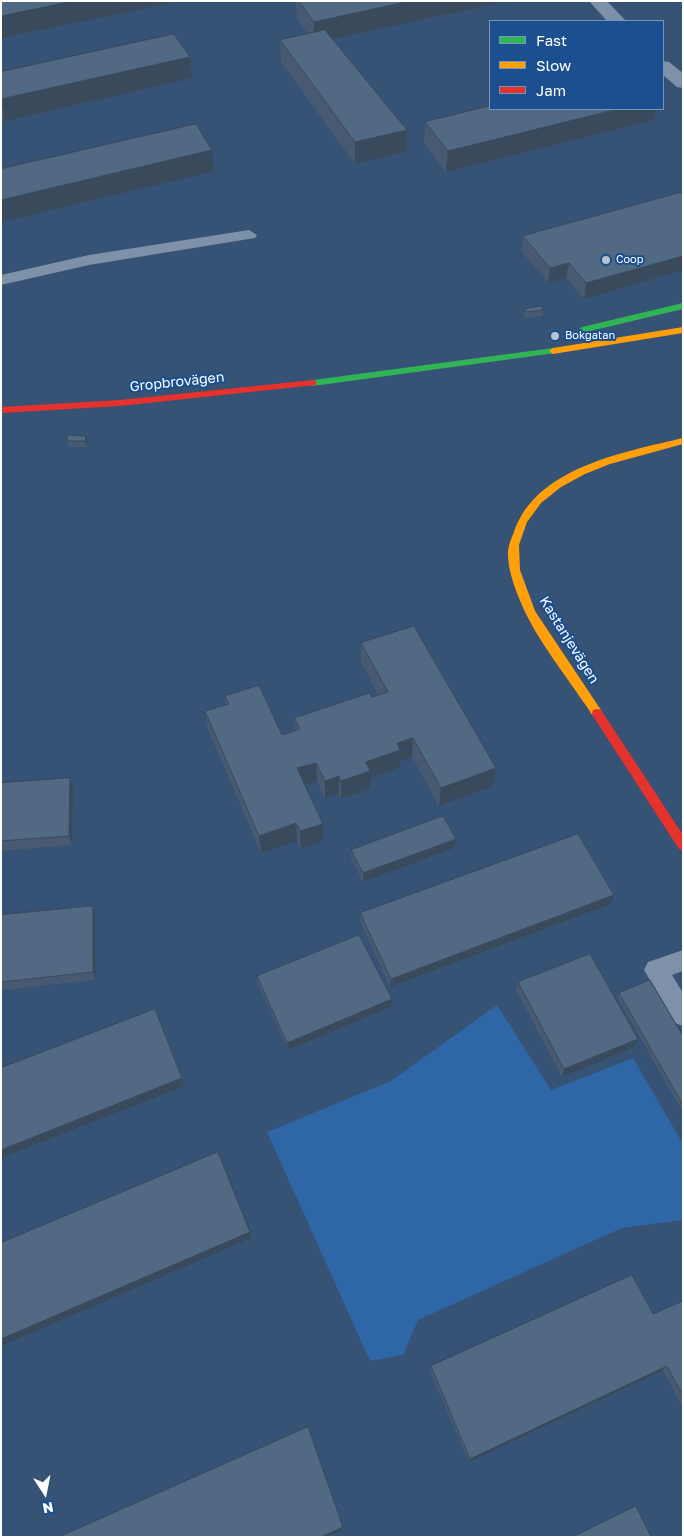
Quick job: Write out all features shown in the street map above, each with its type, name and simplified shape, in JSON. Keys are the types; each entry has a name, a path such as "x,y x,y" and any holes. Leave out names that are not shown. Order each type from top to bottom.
{"street":[{"path":"597,1 616,20"},
{"path":"664,67 683,83"},
{"path":"574,332 683,306"},
{"name":"Gropbrovägen","path":"1,410 108,404 355,379 562,351 683,330"},
{"name":"Gropbrovägen","path":"355,379 527,342"},
{"name":"Kastanjevägen","path":"683,441 603,462 558,484 532,505 517,526 513,547 517,572 530,612 683,845"}],"lane":[{"path":"1,280 89,260 249,235"},
{"path":"683,960 656,970 683,1015"}],"shaded area":[{"path":"497,1005 551,1090 633,1058 683,1144 683,1220 622,1228 418,1320 403,1355 370,1361 267,1132 391,1081"}],"building":[{"path":"1,1 74,1 1,16"},
{"path":"299,1 410,1 314,22"},
{"path":"325,30 407,130 355,142 280,40"},
{"path":"174,34 190,57 1,99 1,72"},
{"path":"489,106 489,110 614,110 448,151 425,122"},
{"path":"196,124 212,150 1,200 1,169"},
{"name":"Coop","path":"683,192 683,256 586,283 569,263 550,268 523,236"},
{"path":"542,306 543,310 527,312 525,309"},
{"path":"68,435 86,436 85,441 67,441"},
{"path":"414,626 496,768 441,788 413,738 397,743 400,750 366,762 370,771 341,781 339,776 325,781 316,763 297,768 323,824 300,831 296,823 259,836 205,711 229,704 225,696 259,685 282,735 300,729 294,718 369,693 372,697 388,692 361,643"},
{"path":"70,778 69,836 1,841 1,783"},
{"path":"443,816 456,839 363,873 351,850"},
{"path":"578,834 614,895 391,979 360,913"},
{"path":"93,906 93,972 1,982 1,915"},
{"path":"359,935 392,999 287,1043 257,976"},
{"path":"590,954 638,1039 564,1069 518,982"},
{"path":"650,980 683,1036 683,1105 619,993"},
{"path":"155,1009 182,1078 1,1150 1,1068"},
{"path":"218,1152 250,1232 1,1339 1,1243"},
{"path":"632,1275 653,1314 683,1301 683,1396 667,1366 470,1459 431,1366"},
{"path":"308,1427 343,1527 321,1537 59,1537"},
{"path":"636,1506 651,1537 573,1537"}],"traffic: fast":[{"path":"582,330 683,306"},
{"path":"313,383 553,351"}],"traffic: slow":[{"path":"553,351 683,330"},
{"path":"597,713 530,611 515,570 514,545 523,520 538,500 558,484 581,472 607,462 683,441"}],"traffic: jam":[{"path":"1,410 120,403 313,383"},
{"path":"597,713 683,845"}],"place":[{"name":"Coop","path":"606,260"},
{"name":"Bokgatan","path":"555,336"}]}
